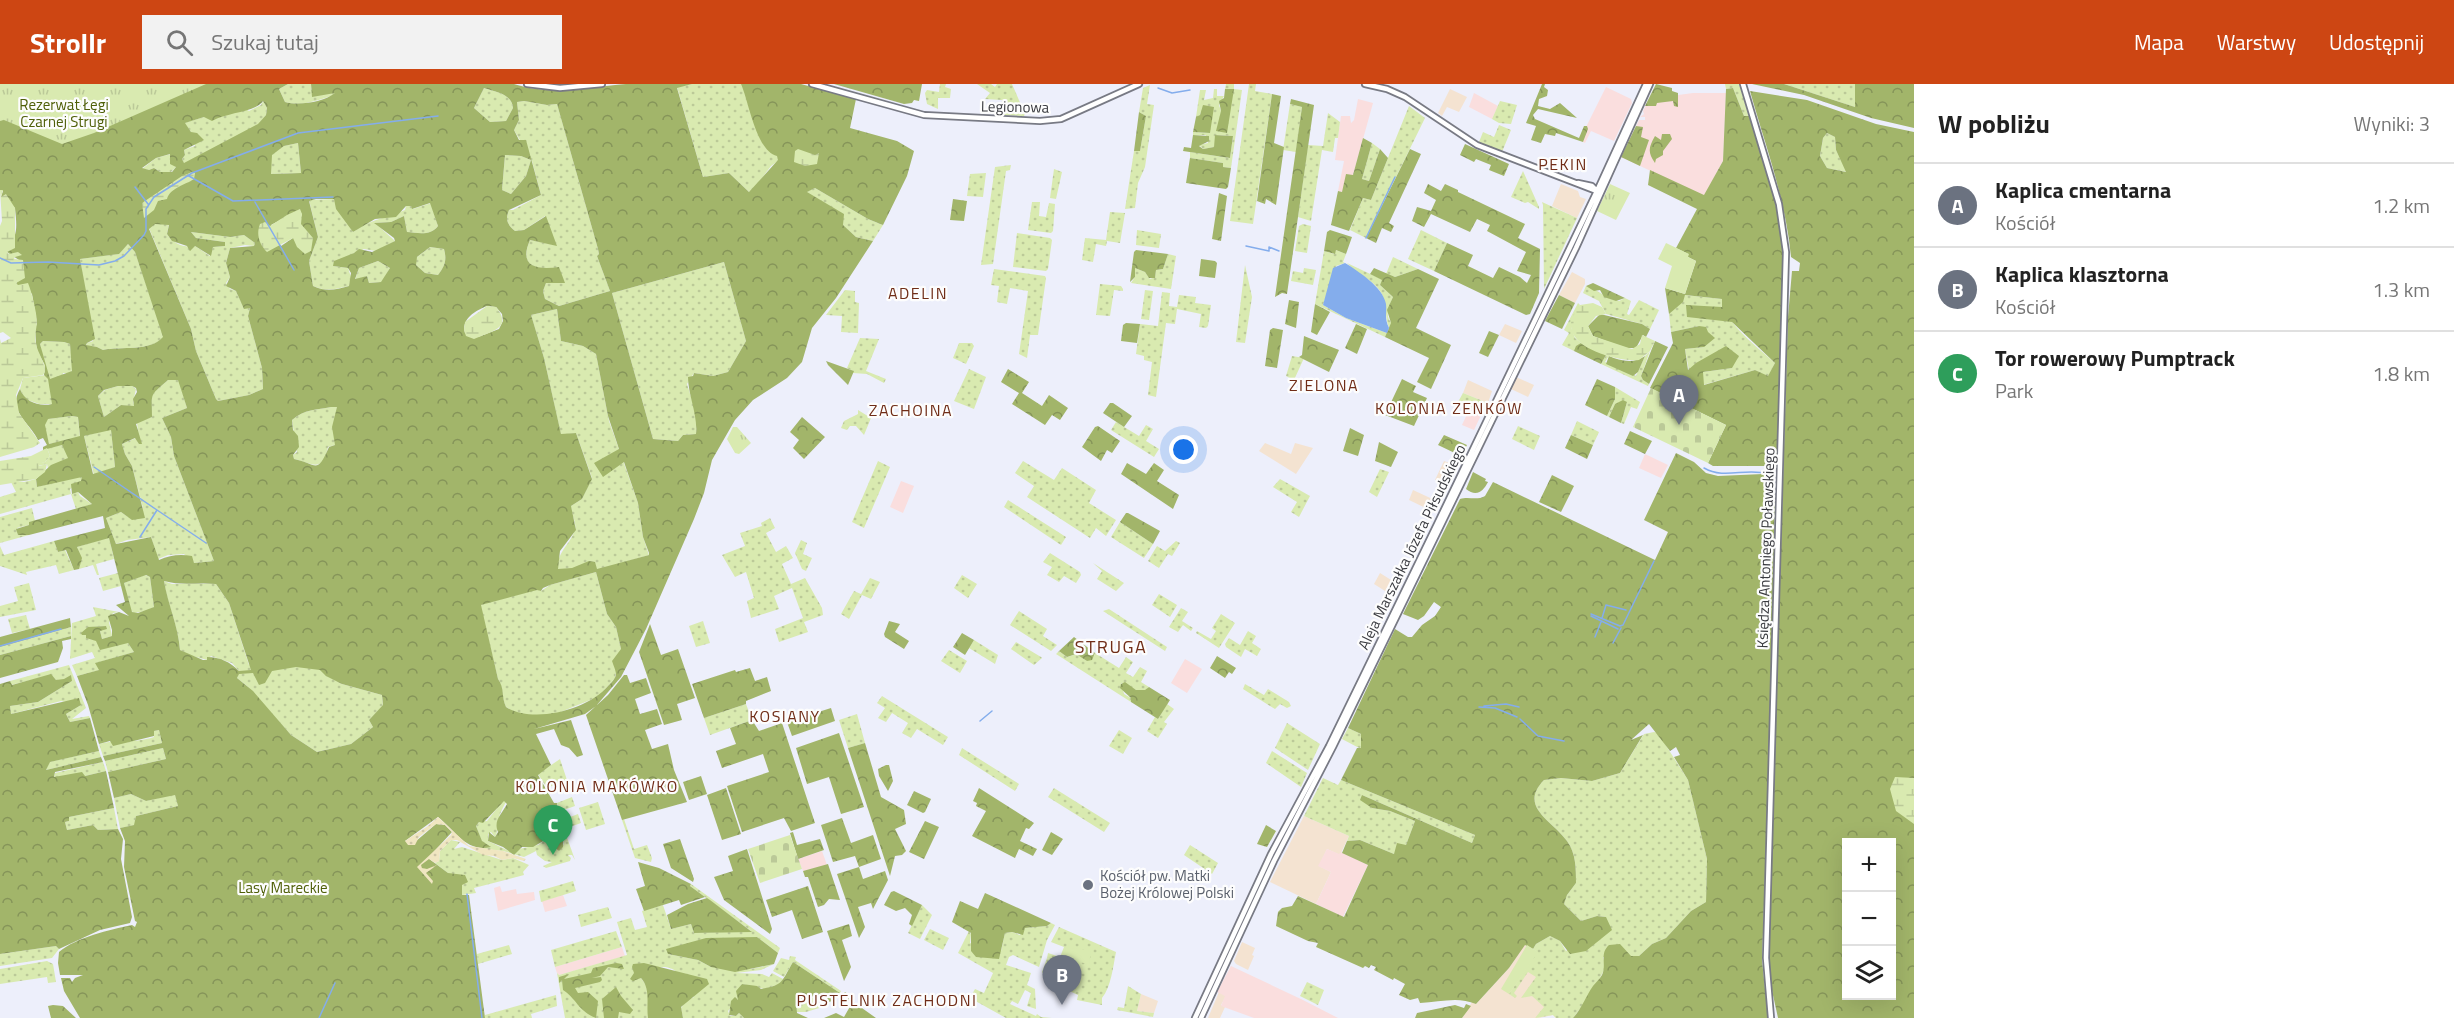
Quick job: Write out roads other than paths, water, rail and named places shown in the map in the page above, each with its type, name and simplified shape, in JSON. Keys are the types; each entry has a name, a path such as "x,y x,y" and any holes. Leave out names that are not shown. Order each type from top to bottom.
{"main road":[{"path":"527,84 560,88 602,84"},
{"name":"Legionowa","path":"812,84 919,114 1051,121 1067,117 1138,84"},
{"path":"1365,84 1387,89 1405,98 1477,145 1574,182 1592,186 1599,192"},
{"name":"Aleja Marszałka Józefa Piłsudskiego","path":"1201,1018 1276,856 1338,738 1599,192 1648,84"},
{"name":"Księdza Antoniego Poławskiego","path":"1743,84 1779,204 1786,259 1766,958 1772,1018"},
{"name":"Aleja Marszałka Józefa Piłsudskiego","path":"1195,1018 1271,854 1329,746 1599,192"}],"water":[{"path":"1345,263 1369,280 1384,298 1389,328 1387,333 1346,318 1323,305 1333,268"}],"waterway":[{"path":"1158,88 1172,93 1190,90"},
{"path":"0,258 11,263 48,262 99,265 115,261 124,256 144,235 146,209 154,197 192,173 298,133 438,116"},
{"path":"189,176 233,201 333,197"},
{"path":"1366,238 1395,177"},
{"path":"135,187 148,204"},
{"path":"255,202 294,270"},
{"path":"1246,246 1269,251 1269,247 1279,251"},
{"path":"94,467 157,510 140,537"},
{"path":"1704,468 1720,473 1760,472 1768,474"},
{"path":"157,510 206,543"},
{"path":"1591,614 1620,626 1623,625 1654,561"},
{"path":"1602,618 1606,605 1626,610"},
{"path":"1591,616 1618,629"},
{"path":"1595,637 1601,622"},
{"path":"1613,643 1621,628"},
{"path":"0,646 61,629"},
{"path":"1484,706 1506,704 1519,707"},
{"path":"1479,707 1495,708 1517,717"},
{"path":"980,721 992,711"},
{"path":"1520,719 1538,736 1564,741"},
{"path":"467,894 482,1018"},
{"path":"319,1018 335,983"}],"place":[{"name":"Kaplica cmentarna","path":"1679,425"},
{"name":"Tor rowerowy Pumptrack","path":"553,855"},
{"name":"Kościół pw. Matki Bożej Królowej Polski","path":"1088,885"},
{"name":"Kaplica klasztorna","path":"1062,1005"}],"district":[{"name":"PEKIN","path":"1563,164"},
{"name":"ADELIN","path":"918,293"},
{"name":"ZIELONA","path":"1324,385"},
{"name":"KOLONIA ZENKÓW","path":"1449,408"},
{"name":"ZACHOINA","path":"911,410"},
{"name":"STRUGA","path":"1111,647"},
{"name":"KOSIANY","path":"785,716"},
{"name":"KOLONIA MAKÓWKO","path":"597,786"},
{"name":"PUSTELNIK ZACHODNI","path":"887,1000"}],"park label":[{"name":"Rezerwat Łęgi Czarnej Strugi","path":"64,114"},
{"name":"Lasy Mareckie","path":"283,888"}]}
